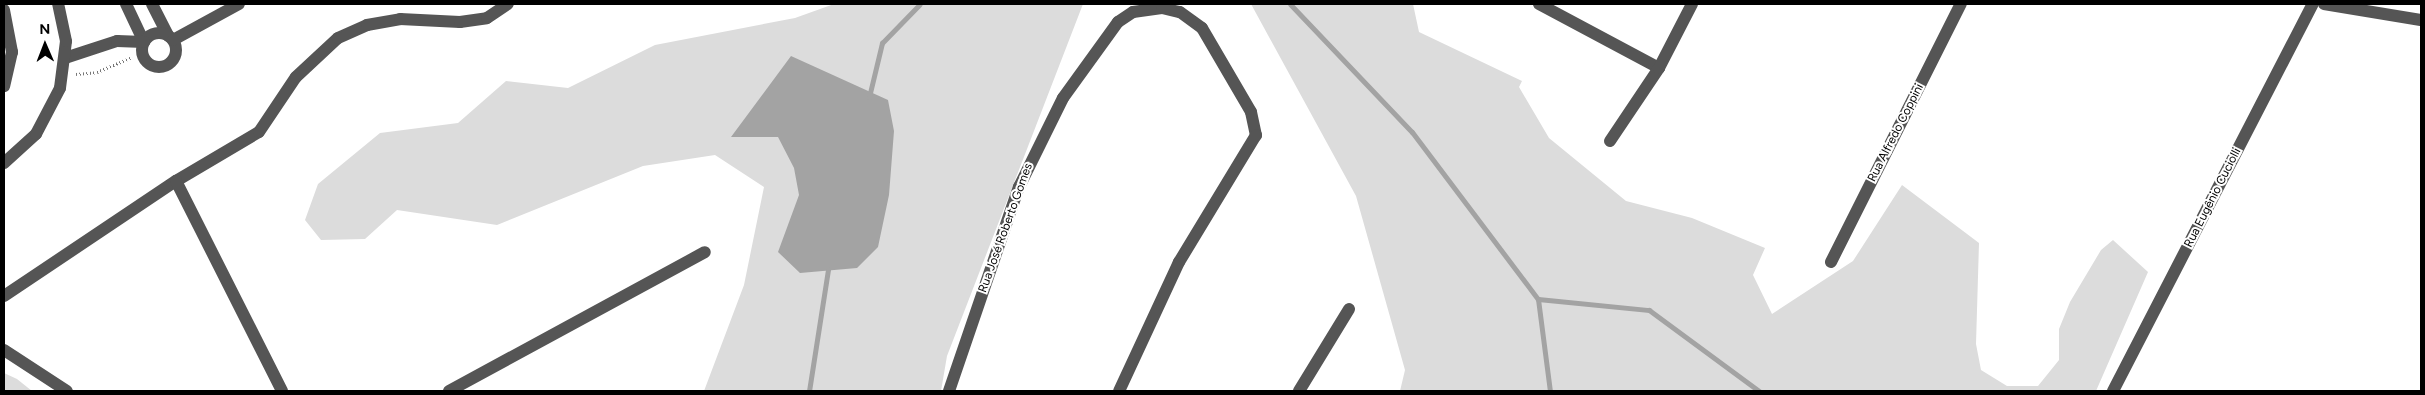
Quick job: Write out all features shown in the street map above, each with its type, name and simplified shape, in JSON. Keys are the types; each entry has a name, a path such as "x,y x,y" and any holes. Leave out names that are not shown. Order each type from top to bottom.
{"street":[{"path":"4,163 40,128 63,76 66,58 58,4"},
{"path":"126,4 144,42 142,55 150,65 163,67 176,53 152,4"},
{"path":"66,58 117,41 144,42 155,34 170,38 239,4"},
{"path":"4,296 176,181 259,132 296,76 338,38 367,25 400,19 460,22 488,18 508,4"},
{"path":"1539,4 1659,68"},
{"path":"1610,141 1659,68 1692,4"},
{"name":"Rua Alfredo Coppini","path":"1832,262 1960,4"},
{"name":"Rua Eugênio Cuciolli","path":"2113,391 2312,4"},
{"path":"2324,4 2421,20"},
{"name":"Rua José Roberto Gomes","path":"949,391 1019,187 1039,142 1099,43 1125,16 1140,9 1171,9 1202,28 1251,112 1256,135 1178,262 1119,391"},
{"path":"4,10 12,52 4,86"},
{"path":"176,181 282,391"},
{"path":"449,391 705,252"},
{"path":"1299,391 1348,309"},
{"path":"4,350 67,391"}],"path":[{"path":"63,76 97,72 142,55"}],"shaded area":[{"path":"834,4 1083,4 947,356 941,391 704,391 744,285 764,187 715,155 643,166 497,225 397,210 365,239 321,240 305,220 318,184 380,133 458,123 506,81 568,88 655,45 795,18"},
{"path":"1251,4 1413,4 1419,32 1522,81 1519,87 1549,138 1626,201 1692,218 1765,248 1753,275 1772,314 1853,261 1902,185 1979,243 1976,344 1981,370 2007,386 2038,386 2059,360 2059,329 2070,302 2101,250 2113,240 2148,272 2096,391 1400,391 1405,370 1356,196"},
{"path":"791,56 888,100 894,131 889,195 878,247 857,268 800,273 778,252 799,195 794,168 778,137 731,137"},
{"path":"4,373 17,379 32,391 4,391"}],"waterway":[{"path":"869,97 882,43 920,4"},
{"path":"1290,4 1412,132 1538,299 1550,391"},
{"path":"809,391 828,269"},
{"path":"1538,299 1649,310 1759,391"}]}
